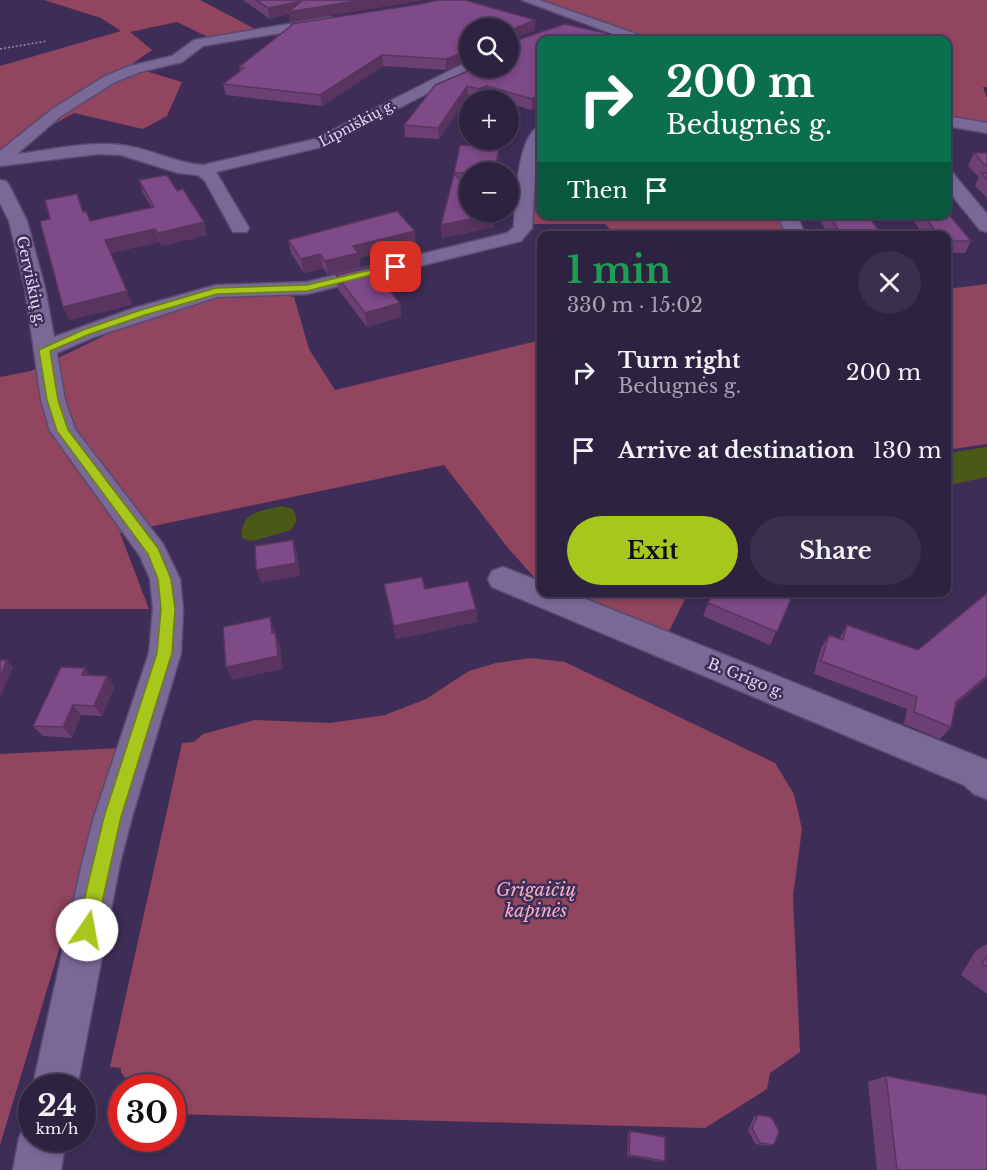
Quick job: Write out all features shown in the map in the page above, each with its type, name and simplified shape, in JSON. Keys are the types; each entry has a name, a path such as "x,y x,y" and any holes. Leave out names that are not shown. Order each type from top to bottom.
{"street":[{"path":"528,0 628,36"},
{"path":"0,161 56,113 110,79 135,69 177,59 199,43 341,19"},
{"path":"560,28 580,20"},
{"name":"Lipniškių g.","path":"203,170 320,143 459,71"},
{"path":"951,122 987,128"},
{"path":"44,350 86,332 216,291 307,288 514,237 523,228 528,159 537,140"},
{"path":"0,161 98,149 122,150 184,168 203,170 212,178 240,228"},
{"path":"951,182 987,226"},
{"name":"Gerviškių g.","path":"0,185 18,221 35,288 53,400 63,431 153,552 165,579 168,609 165,653 113,817 101,863 57,1074"},
{"name":"B. Grigo g.","path":"503,579 537,593"},
{"name":"B. Grigo g.","path":"548,597 984,773"},
{"path":"37,1170 40,1152"}],"path":[{"path":"0,49 47,41"}],"green space":[{"path":"44,0 200,0 255,29 208,37 177,22 130,32 152,50 129,66 182,82 167,116 143,129 74,113 26,142 12,158 9,166 0,167 0,66 121,31 101,18"},
{"path":"534,0 987,0 987,87 983,87 987,98 987,123 951,117 951,36 638,36"},
{"path":"537,152 537,219 780,219 788,231 612,231 605,224 534,224"},
{"path":"987,284 987,444 951,449 951,288"},
{"path":"241,294 278,294 294,297 309,349 335,390 537,341 537,581 508,548 444,465 120,533 149,609 0,609 0,377 31,371 122,327 210,299"},
{"path":"573,597 686,597 668,633"},
{"name":"Grigaičių kapinės","path":"531,658 565,662 775,763 794,794 802,829 793,896 800,1052 770,1073 767,1089 705,1128 186,1114 186,1074 122,1074 121,1068 110,1067 182,743 194,742 203,734 255,720 330,723 385,715 426,699 469,671 496,663"},
{"path":"120,748 21,1074 18,1074 18,1085 0,1145 0,754"}],"shaded area":[{"path":"987,447 987,477 951,486 951,452"},
{"path":"282,506 293,509 297,520 291,530 253,541 242,538 244,522 248,517 260,511"}],"building":[{"path":"256,0 362,0 288,12 302,1 268,8"},
{"path":"439,0 465,0 535,20 519,27 519,18 459,18 459,54 446,59 382,55 320,95 223,84 244,68 239,67 291,24"},
{"path":"565,24 618,36 537,36 537,96 532,99 519,95 519,90 501,90 487,86 479,89 467,86 464,90 459,90 459,98 438,128 404,125 435,85 459,75 459,78 519,78 519,39"},
{"path":"459,150 498,150 497,162 459,162 459,173 454,173"},
{"path":"974,153 987,153 987,167"},
{"path":"454,174 459,179 459,221 441,225"},
{"path":"167,175 177,191 183,189 204,222 158,233 155,229 105,240 127,291 63,307 40,221 50,219 45,200 77,194 83,212 86,211 90,221 154,207 139,180"},
{"path":"397,211 415,231 353,246 358,253 325,261 320,254 301,259 288,240"},
{"path":"951,217 971,241 951,241 951,231 935,231 927,219 951,219"},
{"path":"832,219 871,219 879,231 839,231"},
{"path":"370,267 400,303 365,313 336,275"},
{"path":"293,540 296,563 256,570 255,546"},
{"path":"422,577 425,589 468,581 476,609 394,626 384,584"},
{"path":"987,593 987,676 956,702 951,727 914,712 917,697 821,661 829,635 843,640 847,625 918,650"},
{"path":"711,597 792,597 777,632 708,603"},
{"path":"270,617 272,633 275,632 278,656 226,667 223,627"},
{"path":"0,660 7,660 0,677"},
{"path":"61,667 85,668 82,675 107,676 94,706 73,705 63,727 33,726"},
{"path":"987,955 987,967 982,964"},
{"path":"886,1076 987,1095 987,1170 897,1170"},
{"path":"758,1115 771,1117 779,1131 774,1145 760,1143 752,1128"},
{"path":"630,1131 665,1137 665,1161 629,1155"}],"route":[{"path":"87,930 113,817 165,653 168,609 165,579 153,552 63,431 53,400 44,350 86,332 216,291 307,288 396,267"}]}
